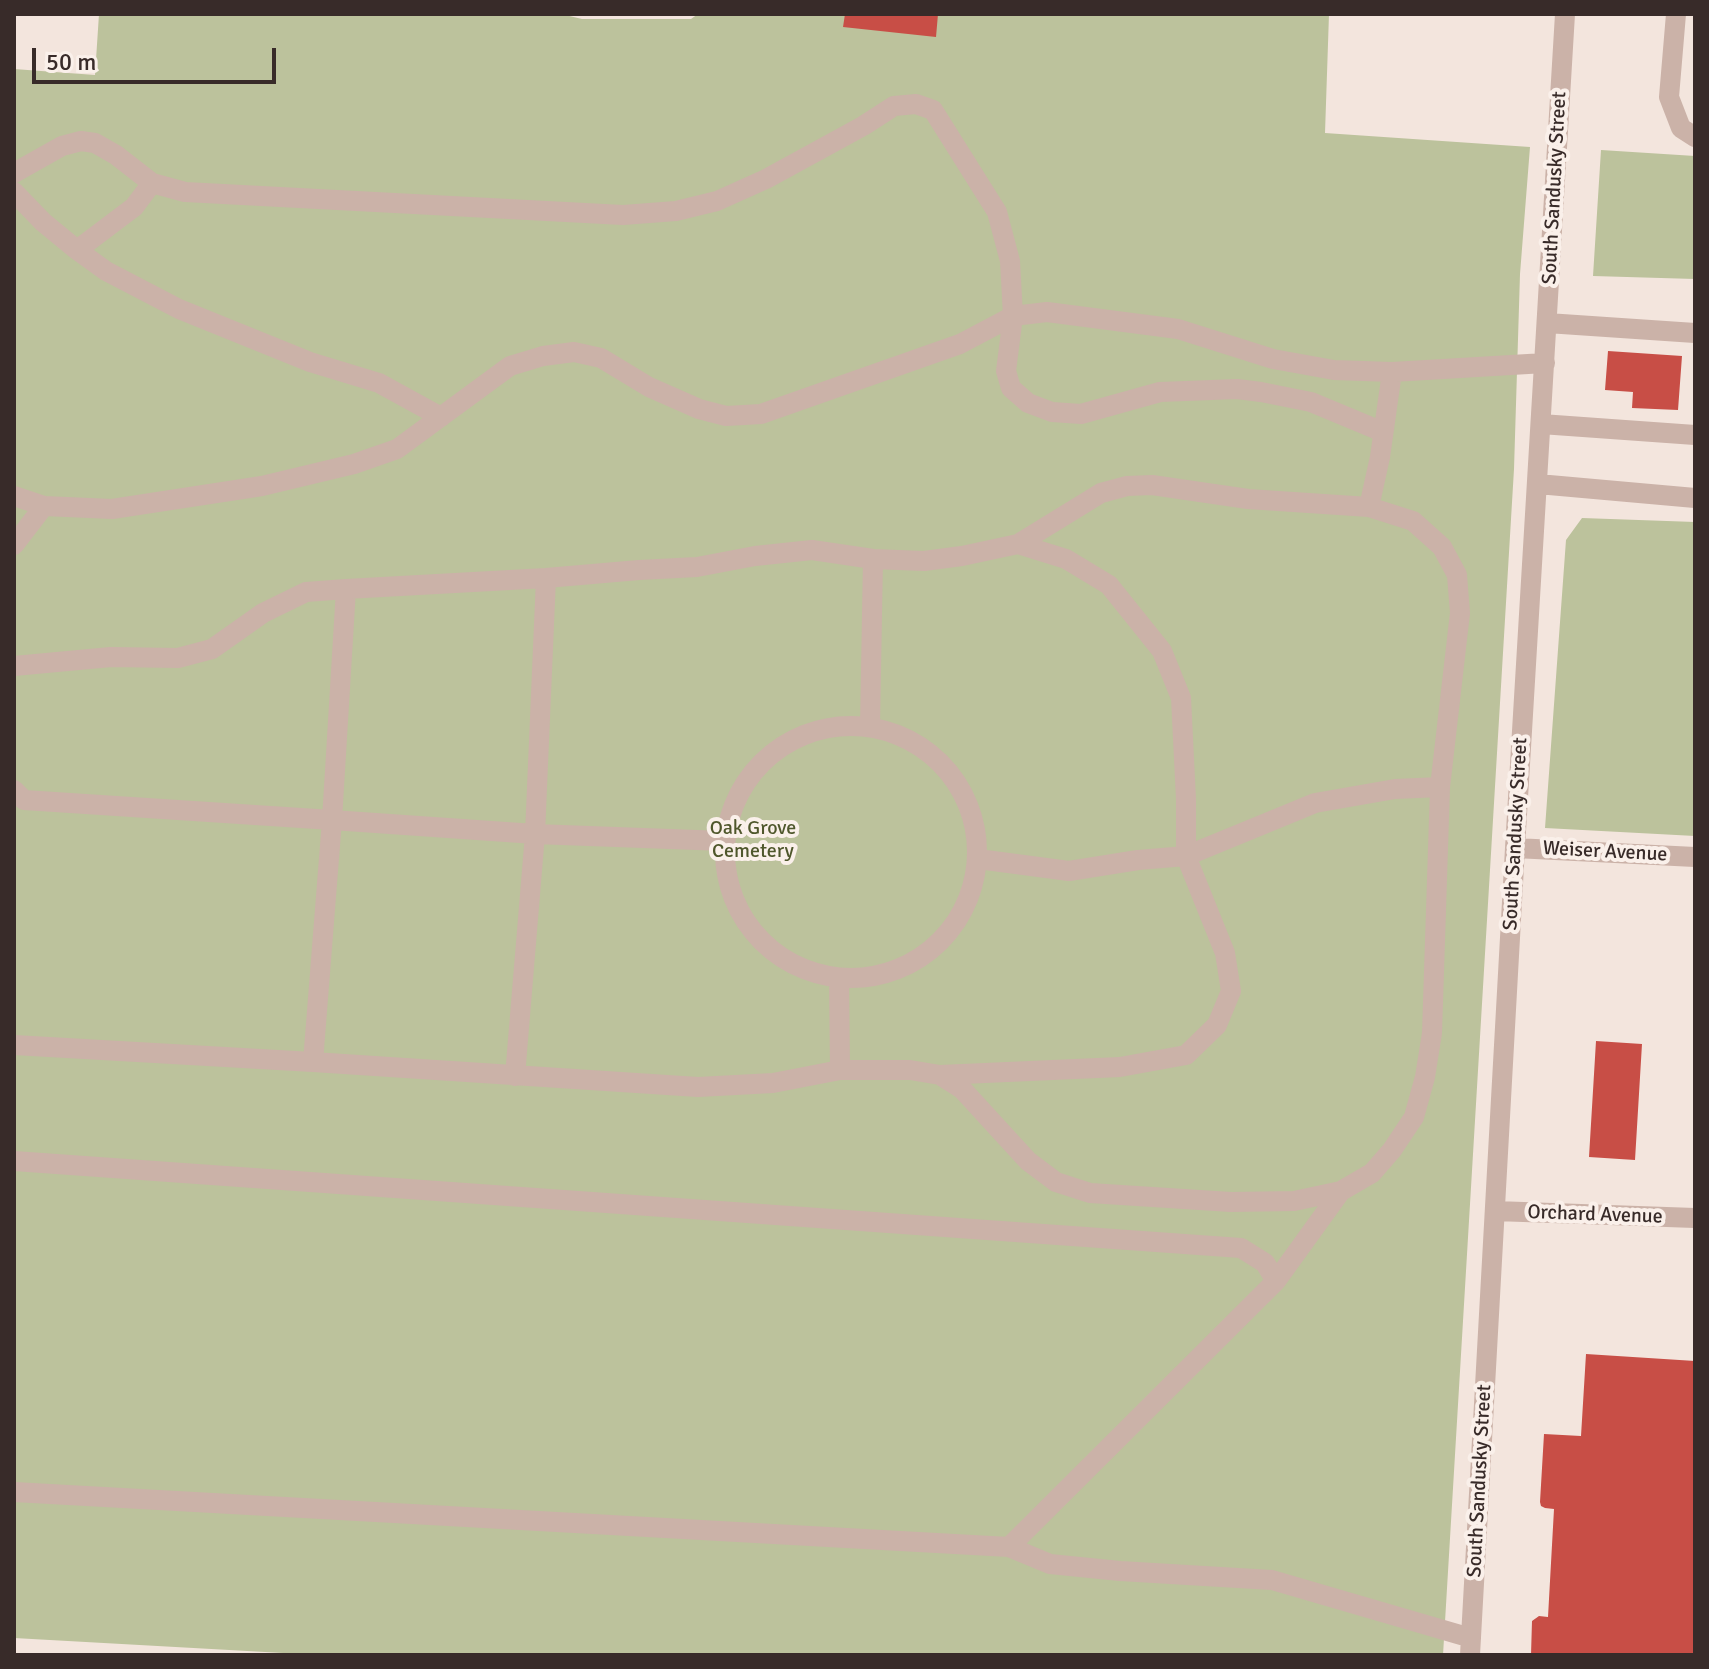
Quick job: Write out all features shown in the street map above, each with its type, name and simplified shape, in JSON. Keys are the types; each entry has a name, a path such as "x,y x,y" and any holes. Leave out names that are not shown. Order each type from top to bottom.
{"street":[{"name":"South Sandusky Street","path":"1470,1646 1565,14"},
{"path":"1676,14 1669,97 1681,128 1695,137"},
{"path":"14,173 62,146 81,141 95,143 116,155 152,183 185,192 623,215 676,211 717,201 766,179 894,106 916,104 933,110 997,212 1010,261 1013,316 1006,371 1011,388 1028,403 1052,412 1081,414 1160,392 1237,389 1311,402 1383,432"},
{"path":"77,250 134,207 152,183"},
{"path":"14,192 43,222 106,271 179,309 310,362 379,383 441,417"},
{"path":"14,496 44,506 112,509 262,486 354,464 397,449 510,366 543,356 574,352 601,358 649,387 699,409 726,416 761,414 960,344 1013,316 1047,312 1178,329 1273,359 1334,370 1392,372 1545,363"},
{"path":"1547,323 1695,333"},
{"path":"1369,507 1392,372"},
{"path":"1541,424 1695,435"},
{"path":"1538,484 1695,498"},
{"path":"14,666 111,657 178,658 212,649 263,613 306,592 697,567 755,556 812,550 873,559 924,561 962,556 1018,544 1101,493 1127,486 1152,485 1248,499 1369,507 1413,521 1442,547 1457,575 1460,613 1440,787 1432,1033 1414,1117 1372,1173 1341,1191 1294,1201 1231,1202 1090,1193 1056,1182 1028,1161 962,1089 940,1075"},
{"path":"14,545 44,506"},
{"path":"14,1045 698,1087 773,1083 840,1070 910,1070 940,1075 1120,1067 1186,1055 1217,1025 1231,991 1225,953 1186,856 1181,698 1162,651 1109,585 1066,559 1018,544"},
{"path":"870,726 873,559"},
{"path":"515,1076 535,834 546,578"},
{"path":"313,1062 346,589"},
{"path":"870,726 905,737 936,758 960,787 975,822 978,859 969,899 948,933 917,960 880,975 839,978 801,968 767,948 742,918 727,881 724,841 734,801 756,767 789,741 828,727 870,726"},
{"path":"978,859 1069,871 1186,856 1315,803 1395,789 1440,787"},
{"path":"17,800 535,834 724,841"},
{"name":"Weiser Avenue","path":"1515,848 1695,857"},
{"path":"839,978 840,1070"},
{"path":"14,1161 1241,1248 1265,1263 1276,1281"},
{"path":"1009,1547 1276,1281 1341,1191"},
{"name":"Orchard Avenue","path":"1495,1211 1695,1218"},
{"path":"14,1492 1009,1547 1050,1564 1272,1580 1470,1646"}],"green space":[{"name":"Oak Grove Cemetery","path":"99,14 561,14 582,19 691,19 698,14 1329,14 1325,133 1530,147 1520,274 1514,469 1443,1655 319,1655 14,1638 14,69 95,75"},
{"path":"1601,150 1695,156 1695,279 1593,276"},
{"path":"1582,518 1695,522 1695,836 1545,828 1566,540"}],"building":[{"path":"845,14 938,14 936,37 843,27"},
{"path":"1608,351 1682,356 1678,410 1632,408 1633,392 1605,390"},
{"path":"1596,1041 1642,1044 1635,1160 1589,1157"},
{"path":"1586,1354 1695,1361 1695,1655 1531,1655 1532,1621 1539,1616 1548,1617 1554,1509 1541,1506 1540,1502 1544,1434 1581,1436"}]}
